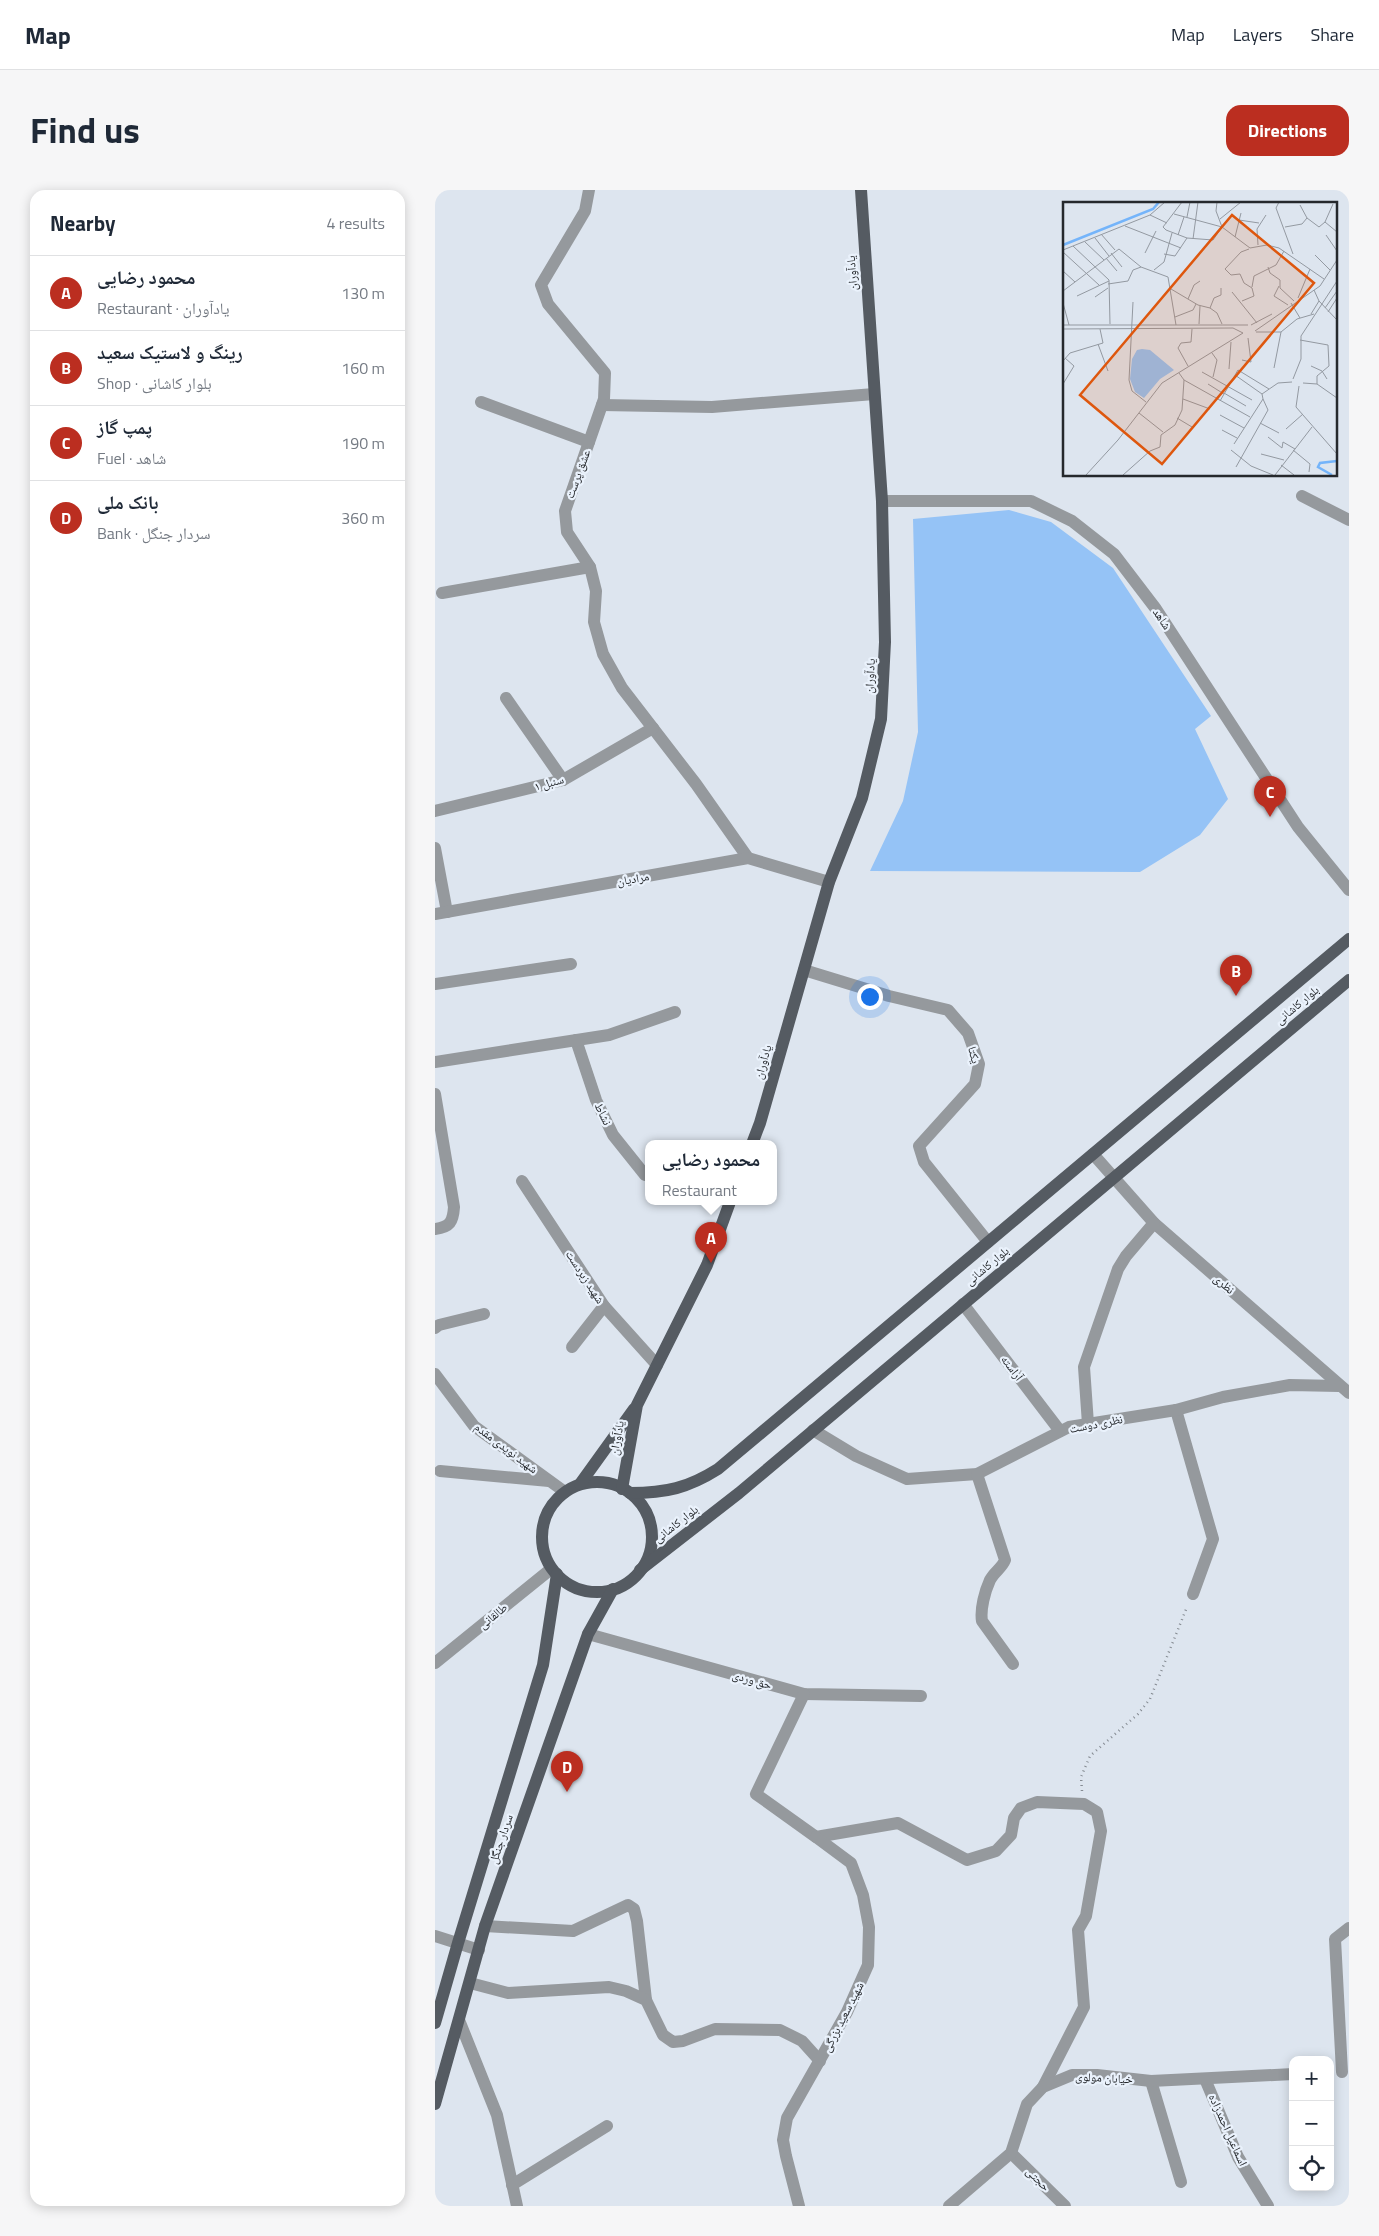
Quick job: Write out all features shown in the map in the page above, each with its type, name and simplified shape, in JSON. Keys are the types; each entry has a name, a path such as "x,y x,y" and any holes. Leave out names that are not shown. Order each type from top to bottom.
{"main road":[{"name":"یادآوران","path":"754,1140 829,882 862,798 881,719 885,642 882,501 861,190"},
{"name":"بلوار کاشانی","path":"626,1491 653,1493 676,1490 698,1482 719,1469 1349,939"},
{"name":"بلوار کاشانی","path":"641,1570 739,1493 1349,980"},
{"name":"یادآوران","path":"626,1491 637,1405 707,1265 730,1205"},
{"path":"580,1484 637,1405"},
{"path":"597,1482 615,1484 626,1491 642,1505 649,1520 652,1538 649,1554 641,1570 628,1582 613,1589 596,1592 579,1589 563,1581 554,1571 544,1553 541,1536 544,1519 552,1504 565,1492 580,1484 597,1482"},
{"name":"سردار جنگل","path":"435,2023 543,1665 554,1571"},
{"name":"سردار جنگل","path":"435,2104 485,1926 588,1634 613,1589"}],"street":[{"name":"عشق پرست","path":"589,190 585,211 541,285 548,304 605,373 604,399 565,511 567,532 590,567 596,591 594,622 603,654 622,688 696,784 748,858"},
{"path":"602,404 712,407 875,394"},
{"path":"481,402 589,442"},
{"path":"1302,496 1349,520"},
{"name":"شاهد","path":"882,501 1031,501 1072,521 1114,554 1156,610 1298,827 1349,890"},
{"path":"443,593 590,567"},
{"path":"506,698 563,780"},
{"name":"سنبل ۱","path":"435,811 563,780 653,728"},
{"path":"435,848 441,913"},
{"name":"مرادیان","path":"441,913 748,858 829,882"},
{"path":"435,984 571,964"},
{"name":"یکتا","path":"804,970 889,996 948,1010 968,1033 979,1064 975,1084 919,1146 924,1162 988,1242"},
{"path":"435,1062 609,1035 675,1012"},
{"name":"نشاط","path":"576,1040 596,1100 613,1135 645,1175"},
{"path":"435,1094 441,1174 454,1207 453,1221 446,1228 435,1229"},
{"name":"نظری","path":"1093,1154 1154,1223 1344,1389"},
{"name":"شهید زبردست","path":"522,1181 604,1306 657,1365"},
{"path":"1088,1424 1084,1367 1118,1269 1126,1256 1154,1223"},
{"name":"آراسته","path":"963,1304 1060,1432"},
{"path":"572,1347 604,1306"},
{"path":"435,1328 439,1325 484,1314"},
{"name":"شهید نویدی مقدم","path":"435,1374 475,1426 565,1492"},
{"name":"نظری دوست","path":"813,1430 856,1456 907,1479 977,1474 1069,1427 1176,1410 1223,1397 1290,1385 1344,1389"},
{"path":"1176,1410 1213,1539 1193,1594"},
{"path":"440,1471 550,1481"},
{"path":"977,1474 1005,1560 990,1580 981,1613 982,1621 1013,1664"},
{"name":"طالقانی","path":"435,1663 554,1571"},
{"name":"حق وردی","path":"588,1634 804,1694 921,1696"},
{"name":"شهید سعید بزرگی","path":"799,2206 783,2140 787,2118 847,2012 868,1965 869,1927 863,1895 851,1863 756,1794 804,1694"},
{"path":"816,1837 898,1823 967,1860 997,1851 1011,1835 1014,1818 1021,1808 1037,1802 1084,1804 1097,1812 1101,1831 1086,1916 1078,1930 1084,2007 1043,2086"},
{"path":"485,1926 573,1931 628,1905 634,1909 637,1921 646,2000 663,2035 673,2042 683,2041 715,2029 780,2030 802,2041 820,2061"},
{"path":"1343,2073 1335,1939 1349,1928"},
{"path":"435,1936 479,1950"},
{"path":"470,1983 508,1993 609,1987 626,1991 646,2000"},
{"path":"459,2020 497,2115 517,2206"},
{"name":"خیابان مولوی","path":"1011,2153 1027,2104 1043,2086 1071,2075 1097,2075 1151,2081 1289,2074"},
{"name":"اسماعیل احمدزاده","path":"1205,2079 1238,2157 1268,2206"},
{"path":"1151,2081 1181,2182"},
{"path":"513,2185 607,2126"},
{"path":"949,2206 1011,2153"},
{"name":"حجتی","path":"1011,2153 1065,2206"}],"path":[{"path":"1084,1804 1081,1777 1091,1756 1138,1714 1150,1699 1193,1594"}],"shaded area":[{"path":"1009,510 1051,522 1113,568 1211,716 1195,729 1228,799 1200,835 1140,872 870,871 903,801 918,732 913,519"}],"place":[{"name":"پمپ گاز","path":"1270,817"},
{"name":"رینگ و لاستیک سعید","path":"1236,996"},
{"name":"محمود رضایی","path":"711,1263"},
{"name":"بانک ملی","path":"567,1792"}]}
